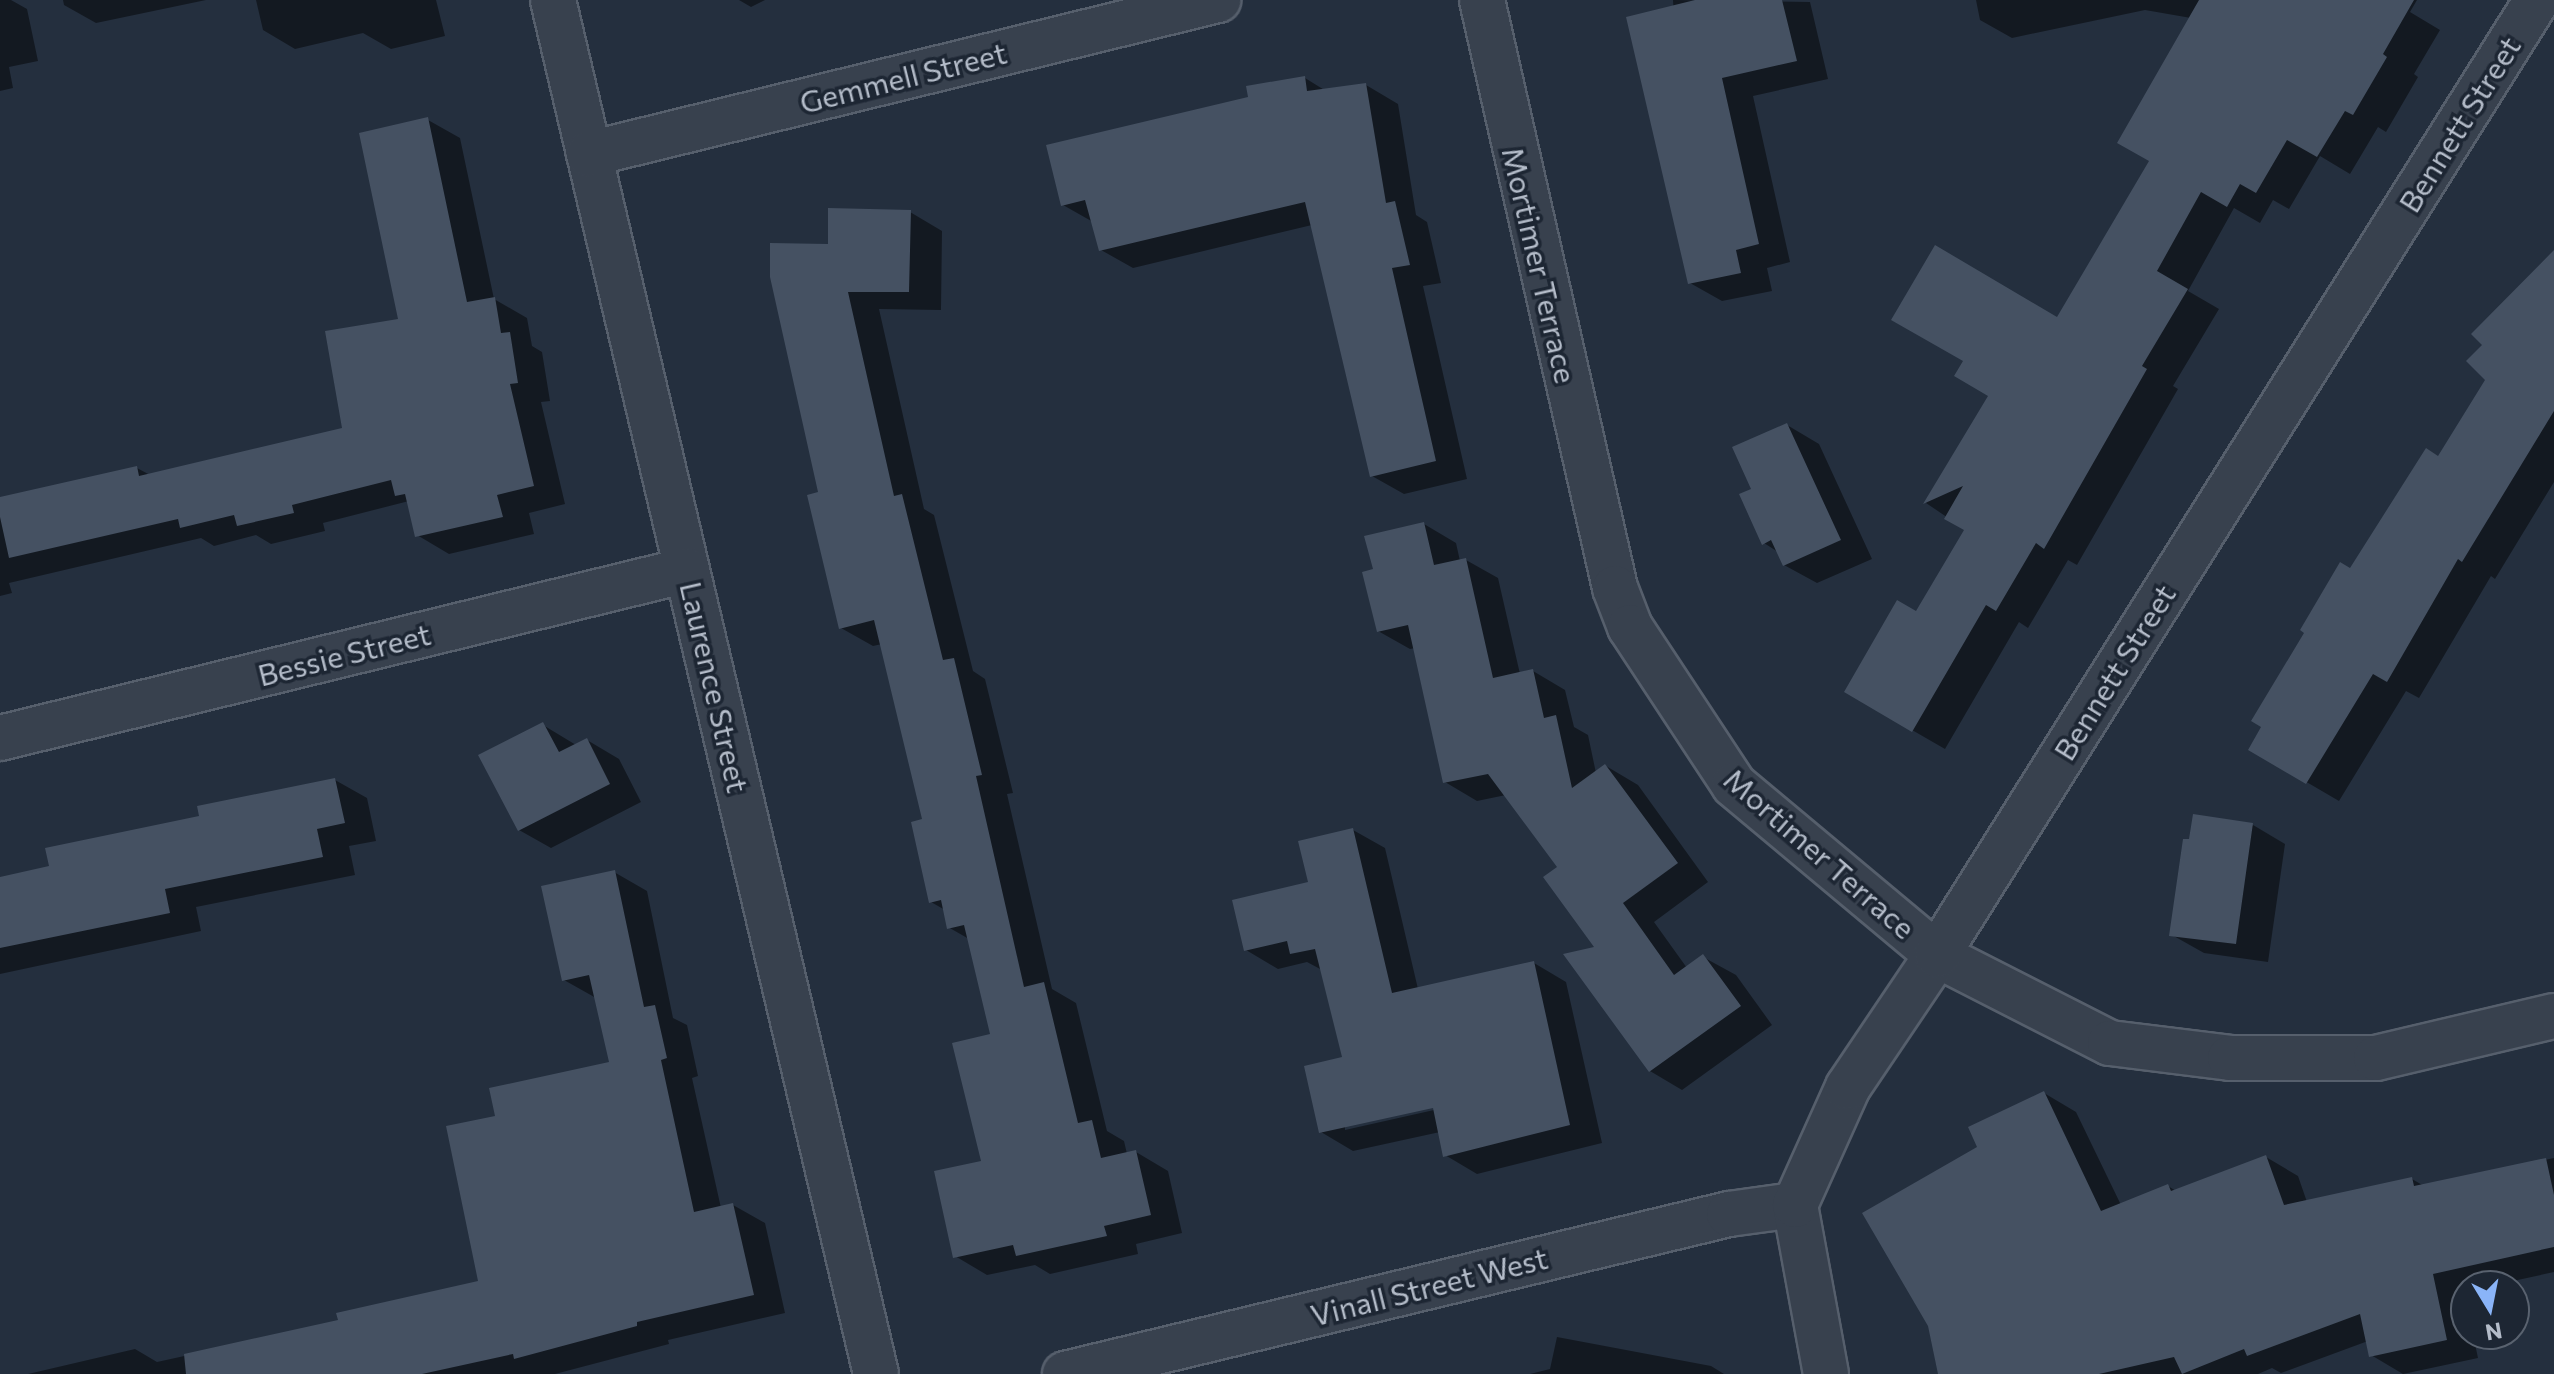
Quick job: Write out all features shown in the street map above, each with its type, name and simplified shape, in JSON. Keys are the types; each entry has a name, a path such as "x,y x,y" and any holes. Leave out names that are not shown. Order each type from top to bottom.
{"street":[{"name":"Laurence Street","path":"553,0 876,1374"},
{"name":"Gemmell Street","path":"589,154 1218,0"},
{"name":"Mortimer Terrace","path":"1482,0 1601,541 1630,627 1734,785 1937,955 2110,1043 2230,1058 2376,1058 2554,1016"},
{"name":"Bennett Street","path":"1795,1205 1848,1087 1937,955 2537,0"},
{"name":"Bessie Street","path":"0,738 687,570"},
{"name":"Vinall Street West","path":"1065,1374 1729,1214 1795,1205"},
{"path":"1795,1205 1826,1374"}],"building":[{"path":"1695,0 1782,0 1797,61 1722,78 1759,244 1736,250 1741,273 1688,284 1626,17"},
{"path":"2199,0 2414,0 2383,54 2387,57 2353,115 2345,111 2317,157 2287,140 2256,193 2240,184 2227,207 2201,192 2157,271 2188,289 2142,366 2147,369 2044,549 2036,543 1996,611 1986,605 1912,732 1844,692 1897,600 1916,611 1964,530 1944,519 1963,486 1923,504 1988,396 1954,376 1963,361 1891,320 1935,245 2057,317 2149,161 2117,143"},
{"path":"1305,76 1307,91 1366,83 1386,203 1395,201 1410,265 1392,268 1436,461 1370,477 1305,202 1099,251 1085,200 1061,206 1046,145 1248,97 1246,86"},
{"path":"428,117 467,302 495,297 501,333 510,332 518,383 510,384 534,486 497,495 503,517 415,537 405,494 395,496 391,480 292,505 294,513 237,526 234,515 180,528 178,519 9,558 0,517 0,497 137,466 139,476 342,428 325,331 398,319 359,133"},
{"path":"828,208 911,210 909,292 848,292 894,496 902,494 943,660 954,658 982,775 976,776 1024,987 1044,982 1078,1123 1092,1120 1101,1158 1136,1150 1151,1215 1104,1226 1107,1236 1016,1256 1013,1245 953,1258 934,1171 981,1161 952,1043 990,1034 964,925 947,929 941,900 929,903 911,822 922,819 874,620 839,629 807,495 818,492 770,277 770,243 828,244"},
{"path":"2554,250 2554,411 2462,562 2458,559 2387,682 2373,674 2306,784 2248,750 2261,727 2251,721 2304,633 2300,630 2340,562 2350,568 2426,448 2438,456 2485,380 2466,361 2482,345 2471,334"},
{"path":"1787,423 1841,540 1783,566 1771,540 1762,545 1739,494 1751,489 1732,447"},
{"path":"1424,522 1434,565 1466,558 1493,678 1533,669 1544,718 1556,715 1572,788 1605,764 1678,863 1623,903 1674,975 1703,954 1741,1006 1649,1072 1563,954 1594,947 1543,877 1557,867 1488,774 1443,783 1408,625 1377,632 1362,572 1373,569 1364,536"},
{"path":"543,722 559,752 587,738 610,784 518,831 478,755"},
{"path":"335,778 345,823 317,829 323,857 165,889 170,913 0,948 0,877 49,866 45,848 199,816 197,806"},
{"path":"2193,814 2253,823 2236,944 2169,936 2183,839 2189,839"},
{"path":"1353,828 1392,993 1534,961 1570,1125 1443,1157 1433,1108 1319,1133 1304,1066 1342,1057 1315,949 1290,954 1287,941 1244,951 1232,900 1308,882 1298,841"},
{"path":"615,870 644,1007 655,1005 667,1058 661,1060 694,1212 733,1203 754,1295 637,1322 637,1326 514,1359 513,1354 422,1374 186,1374 184,1354 338,1320 336,1313 478,1281 446,1126 495,1116 489,1088 609,1062 589,975 562,981 541,886"},
{"path":"2044,1091 2101,1211 2168,1184 2171,1191 2266,1155 2284,1205 2412,1177 2414,1186 2546,1158 2554,1195 2554,1247 2433,1274 2447,1340 2369,1357 2360,1314 2247,1356 2244,1349 2182,1374 2174,1357 2099,1374 1938,1374 1928,1326 1862,1213 1977,1147 1968,1127"}]}
